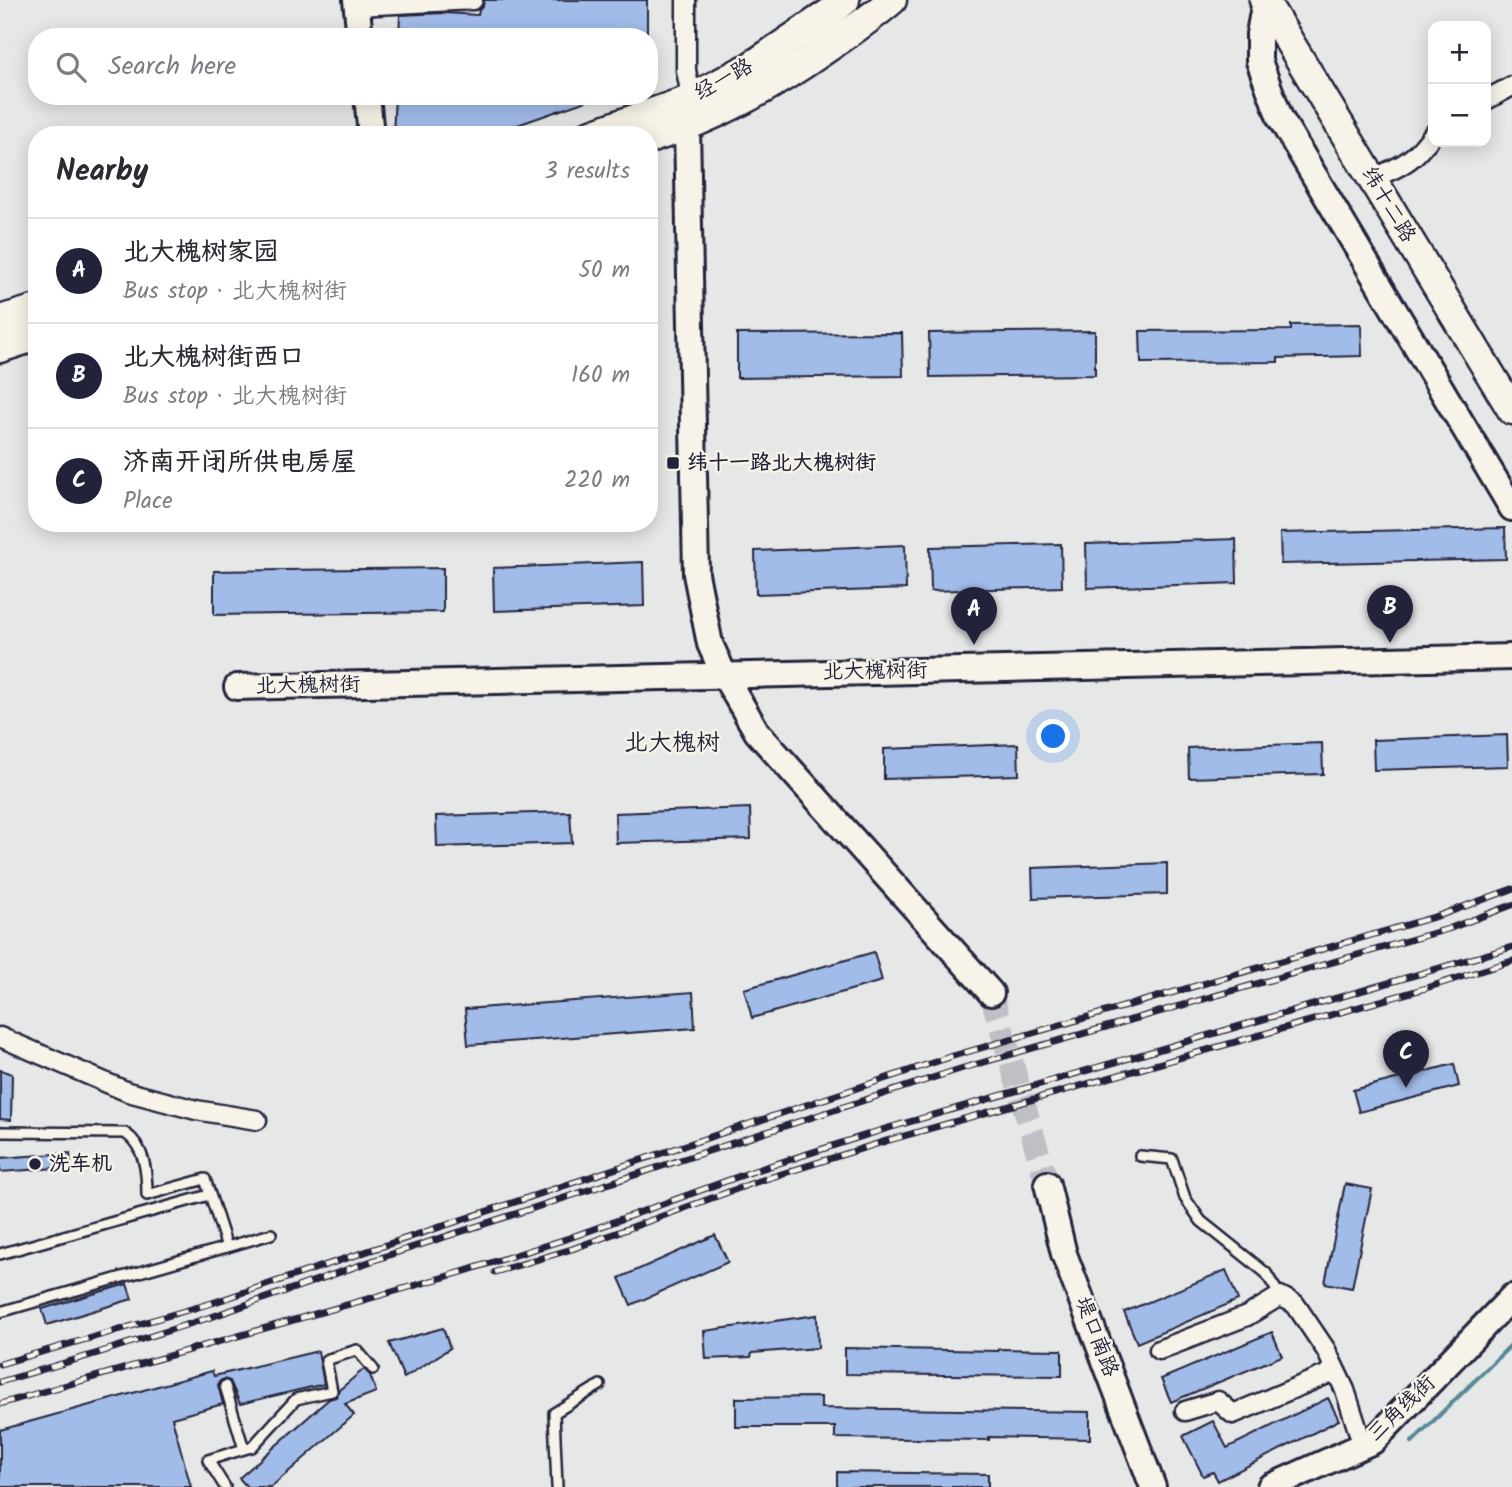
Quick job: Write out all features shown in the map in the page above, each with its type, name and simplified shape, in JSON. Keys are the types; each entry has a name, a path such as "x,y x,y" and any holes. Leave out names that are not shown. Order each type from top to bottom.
{"main road":[{"name":"经一路","path":"658,133 845,0"},
{"name":"经一路","path":"631,126 744,101 800,67 892,0"},
{"name":"纬十二路","path":"1265,0 1512,410"},
{"name":"纬十二路","path":"1285,0 1512,380"},
{"path":"0,320 28,312"},
{"path":"0,348 28,339"}],"street":[{"path":"359,28 357,3 472,0"},
{"path":"686,0 686,70 690,90 687,114 696,574 710,644 724,675 757,732 992,993"},
{"path":"1265,0 1259,34 1259,61 1280,118 1512,508"},
{"path":"1491,97 1512,86"},
{"path":"368,105 371,126"},
{"path":"1387,172 1420,153 1428,141"},
{"name":"北大槐树街","path":"237,687 1512,657"},
{"path":"0,1037 128,1092 196,1110 257,1120"},
{"name":"堤口南路","path":"1047,1184 1064,1254 1153,1487"},
{"path":"1159,1350 1247,1316 1280,1296 1296,1304 1326,1350 1345,1390 1363,1446"},
{"name":"三角线街","path":"1270,1487 1373,1441 1512,1297"},
{"path":"1185,1411 1218,1401 1233,1414 1335,1371"}],"lane":[{"path":"0,1132 125,1133 134,1139 141,1151 147,1195 205,1180 227,1247"},
{"path":"1140,1156 1172,1159 1185,1198 1201,1221 1266,1273 1280,1296"},
{"path":"0,1254 209,1195"},
{"path":"0,1312 271,1234"},
{"path":"225,1487 208,1460 252,1447 296,1399 332,1391 326,1360 357,1350 373,1369"},
{"path":"557,1487 554,1413 600,1385"},
{"path":"225,1386 244,1449"}],"building":[{"path":"484,0 647,0 647,28 399,28 400,15 478,15"},
{"path":"395,105 575,105 515,126 393,126"},
{"path":"1361,324 1362,356 1278,358 1278,362 1141,363 1140,331 1291,330 1291,325"},
{"path":"1095,331 1095,375 930,377 929,333"},
{"path":"902,333 903,376 737,378 737,334"},
{"path":"1505,528 1506,559 1281,564 1280,533"},
{"path":"1236,539 1237,583 1087,588 1086,544"},
{"path":"1061,544 1062,587 931,591 930,547"},
{"path":"905,545 906,589 756,594 755,551"},
{"path":"643,562 644,606 494,611 493,568"},
{"path":"443,568 443,612 214,615 214,571"},
{"path":"1507,735 1508,766 1374,770 1373,740"},
{"path":"1322,743 1323,774 1189,778 1188,748"},
{"path":"1018,744 1019,775 884,779 884,749"},
{"path":"750,808 751,839 616,843 615,813"},
{"path":"570,812 572,843 437,847 436,816"},
{"path":"1167,863 1167,894 1033,898 1032,868"},
{"path":"874,952 882,981 752,1018 744,989"},
{"path":"693,992 695,1028 468,1045 465,1009"},
{"path":"1454,1064 1459,1086 1359,1112 1353,1090"},
{"path":"0,1070 12,1074 11,1120 0,1119"},
{"name":"洗车机","path":"70,1153 71,1167 0,1172 0,1158"},
{"path":"1345,1184 1372,1189 1352,1288 1325,1283"},
{"path":"715,1235 728,1262 631,1305 619,1278"},
{"path":"1226,1270 1238,1300 1137,1343 1124,1312"},
{"path":"127,1284 132,1299 47,1325 42,1309"},
{"path":"817,1315 818,1348 752,1353 751,1357 706,1359 704,1331"},
{"path":"443,1328 450,1348 404,1378 389,1343"},
{"path":"1272,1332 1282,1356 1171,1402 1161,1379"},
{"path":"845,1348 1062,1350 1062,1376 845,1374"},
{"path":"318,1351 324,1384 240,1404 230,1381 224,1379 218,1385 223,1404 172,1418 191,1487 0,1487 0,1430 212,1371 214,1376"},
{"path":"364,1369 370,1375 376,1392 345,1404 354,1415 271,1487 247,1487 239,1478 329,1399 336,1397 339,1390"},
{"path":"821,1397 821,1408 1090,1412 1090,1439 835,1438 835,1427 736,1427 736,1398"},
{"path":"1328,1398 1339,1420 1218,1481 1213,1472 1203,1476 1183,1436 1213,1421 1227,1448"},
{"path":"837,1472 988,1474 988,1487 837,1487"}],"waterway":[{"path":"1412,1442 1512,1344"}],"tunnel":[{"path":"991,993 1047,1184"}],"railway":[{"path":"0,1364 212,1303 953,1056 1441,915 1512,889"},
{"path":"0,1382 214,1316 389,1255 960,1069 1448,929 1512,905"},
{"path":"0,1404 462,1272 569,1238 751,1172 885,1129 1512,947"},
{"path":"495,1272 572,1249 753,1183 886,1141 1426,988 1512,961"}],"place":[{"name":"纬十一路北大槐树街","path":"673,463"},
{"name":"北大槐树街西口","path":"1390,643"},
{"name":"北大槐树家园","path":"974,645"},
{"name":"济南开闭所供电房屋","path":"1406,1088"},
{"name":"洗车机","path":"35,1164"}],"district":[{"name":"北大槐树","path":"672,743"}]}
